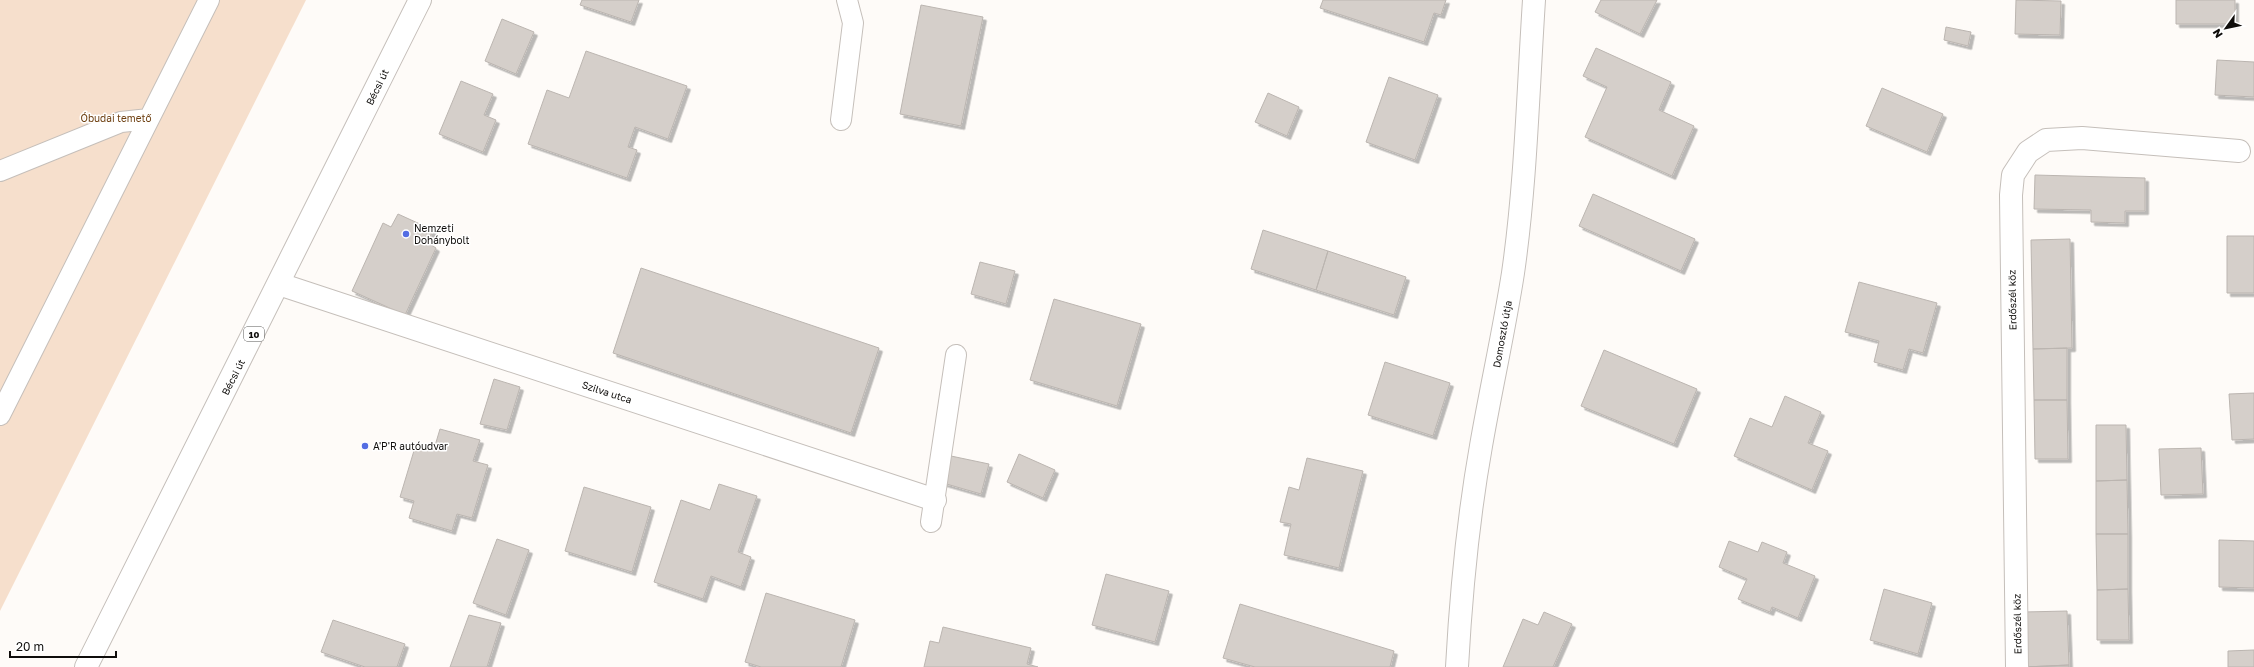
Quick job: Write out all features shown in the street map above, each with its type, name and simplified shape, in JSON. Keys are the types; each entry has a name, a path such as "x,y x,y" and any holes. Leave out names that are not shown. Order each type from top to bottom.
{"street":[{"name":"Bécsi út","path":"86,667 280,284 420,0"},
{"name":"Domoszló útja","path":"1457,667 1462,580 1471,513 1516,242 1534,0"},
{"name":"Erdőszél köz","path":"2017,667 2011,195 2013,175 2028,152 2046,140 2082,138 2239,151"},
{"name":"Szilva utca","path":"280,284 935,500"}],"lane":[{"path":"0,415 209,0"},
{"path":"841,120 853,23 847,0"},
{"path":"0,171 121,122 149,119"},
{"path":"931,522 956,355"}],"green space":[{"name":"Óbudai temető","path":"0,0 306,0 0,611"}],"building":[{"path":"582,0 639,0 631,22 580,5"},
{"path":"1323,0 1446,0 1441,15 1434,13 1424,42 1320,8"},
{"path":"1601,0 1657,0 1640,34 1595,12"},
{"path":"2016,0 2061,1 2060,35 2015,34"},
{"path":"2176,0 2235,0 2235,24 2176,24"},
{"path":"921,5 983,17 961,126 900,114"},
{"path":"502,19 534,32 516,74 485,61"},
{"path":"1946,27 1971,32 1968,46 1944,40"},
{"path":"1596,48 1671,82 1659,110 1694,126 1672,176 1585,137 1607,87 1583,76"},
{"path":"586,51 687,86 668,139 635,127 628,147 637,150 627,178 528,144 547,90 569,98"},
{"path":"2217,60 2254,62 2254,97 2215,95"},
{"path":"1389,77 1438,95 1415,160 1366,142"},
{"path":"461,81 493,94 484,115 496,120 483,152 439,134"},
{"path":"1882,88 1943,114 1927,152 1866,126"},
{"path":"1268,93 1299,107 1287,136 1255,122"},
{"path":"2035,175 2145,178 2145,211 2125,211 2125,223 2091,222 2091,210 2034,209"},
{"path":"1593,194 1695,239 1681,271 1579,226"},
{"path":"398,214 433,230 428,243 436,248 405,315 352,291 383,223 391,227"},
{"path":"1263,230 1328,251 1316,290 1251,269"},
{"path":"2227,236 2254,236 2254,293 2227,293"},
{"path":"2070,239 2072,348 2033,349 2031,240"},
{"path":"1328,251 1406,277 1394,315 1316,290"},
{"path":"980,262 1015,271 1006,304 971,294"},
{"path":"641,268 879,348 851,433 613,353"},
{"path":"1859,282 1937,303 1923,353 1909,349 1903,370 1874,362 1879,341 1845,332"},
{"path":"1054,299 1141,324 1117,406 1030,380"},
{"path":"2067,348 2067,400 2034,400 2033,349"},
{"path":"1604,350 1697,389 1674,444 1581,406"},
{"path":"1385,362 1450,383 1433,436 1368,415"},
{"path":"494,379 520,387 507,430 480,424"},
{"path":"2254,393 2254,439 2232,440 2229,394"},
{"path":"1785,396 1821,412 1808,443 1828,451 1812,490 1734,456 1750,418 1772,427"},
{"path":"2034,400 2067,400 2068,459 2035,459"},
{"path":"2096,425 2126,425 2127,480 2096,481"},
{"path":"440,429 480,440 473,461 488,465 472,518 457,514 452,531 409,518 414,501 400,497 416,444 434,449"},
{"path":"2201,448 2203,494 2161,495 2159,449"},
{"path":"1019,454 1055,470 1043,498 1007,482"},
{"path":"951,456 989,464 981,494 943,483"},
{"path":"1307,458 1363,471 1339,568 1284,555 1291,524 1280,522 1289,487 1299,490"},
{"path":"2127,480 2128,534 2096,534 2096,481"},
{"path":"719,484 757,496 738,552 751,557 741,587 711,576 703,599 654,582 681,500 710,510"},
{"path":"584,487 651,507 632,572 565,551"},
{"path":"2096,534 2128,534 2128,589 2097,590"},
{"path":"497,539 529,550 506,615 473,603"},
{"path":"2219,540 2254,541 2254,588 2219,587"},
{"path":"1729,541 1758,552 1762,542 1787,552 1783,563 1815,576 1798,618 1772,607 1770,612 1738,599 1747,579 1719,567"},
{"path":"1106,574 1169,591 1155,642 1092,625"},
{"path":"1884,589 1932,603 1918,654 1870,640"},
{"path":"2128,589 2129,640 2097,640 2097,590"},
{"path":"766,593 855,620 841,667 761,667 745,662"},
{"path":"1240,604 1394,651 1390,667 1255,667 1223,658"},
{"path":"2067,611 2069,665 2025,667 2024,612"},
{"path":"1544,612 1572,624 1553,667 1503,667 1523,619 1538,625"},
{"path":"469,615 501,623 487,667 450,667"},
{"path":"333,620 405,644 397,667 365,667 321,652"},
{"path":"943,627 1031,648 1027,664 1038,667 924,667 930,641 939,643"},
{"path":"2254,650 2254,667 2228,667 2228,651"},
{"path":"2069,665 2069,667 2025,667"}],"place":[{"name":"Nemzeti Dohánybolt","path":"406,234"},
{"name":"A'P'R autóudvar","path":"365,446"}]}
